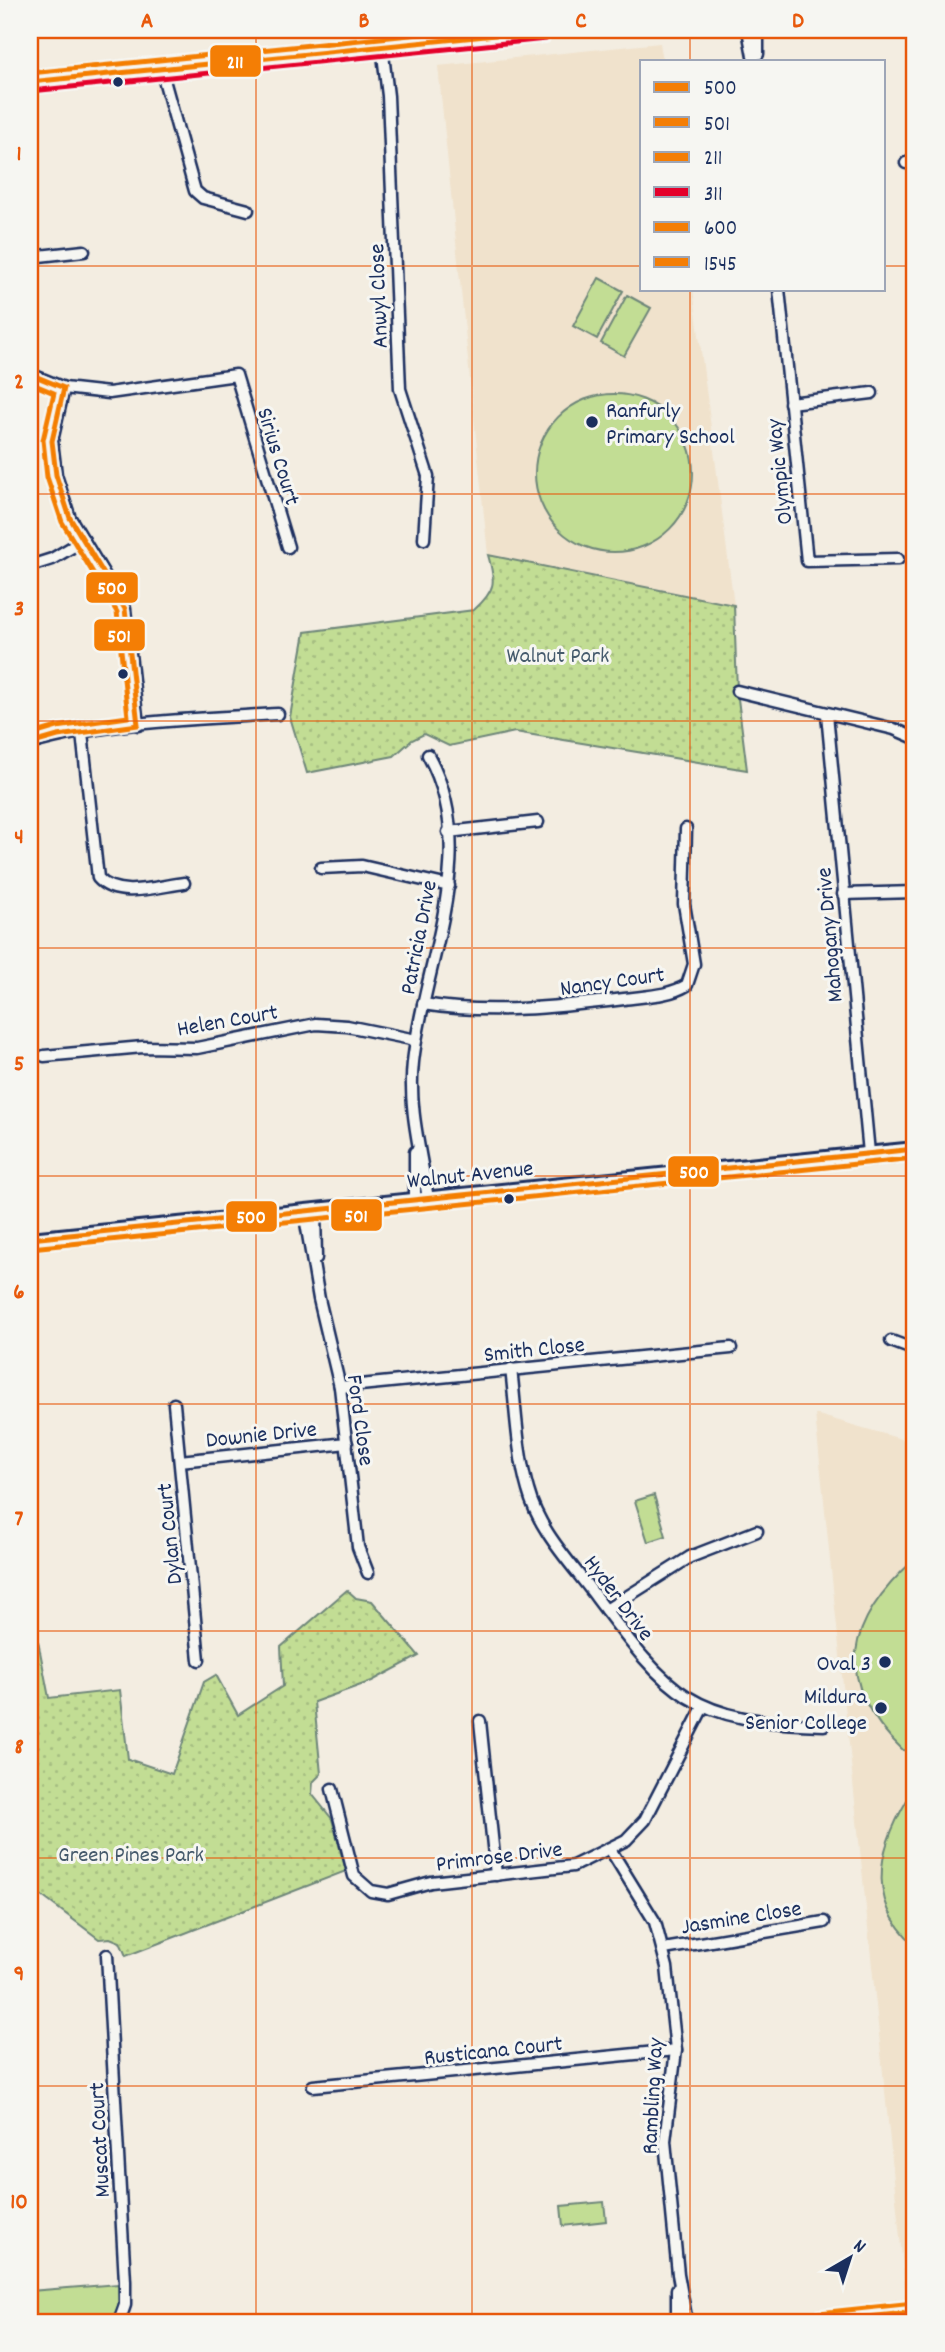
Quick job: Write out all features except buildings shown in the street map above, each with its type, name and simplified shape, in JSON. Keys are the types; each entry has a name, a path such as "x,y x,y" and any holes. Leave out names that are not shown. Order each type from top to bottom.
{"highway":[{"path":"822,2322 915,2312"}],"street":[{"path":"30,82 545,30"},
{"path":"748,30 756,60"},
{"path":"756,60 758,30"},
{"name":"Anwyl Close","path":"382,46 388,96 400,389 428,476 424,539"},
{"path":"161,69 195,191 204,198 248,210"},
{"path":"30,257 84,251"},
{"name":"Olympic Way","path":"779,290 807,561 898,559"},
{"path":"30,374 64,388 52,441 55,475 70,518 125,609 138,725"},
{"name":"Sirius Court","path":"64,388 109,393 236,375 288,547"},
{"path":"790,403 872,393"},
{"path":"30,565 52,559 84,540"},
{"path":"737,691 894,729 915,737"},
{"path":"30,744 138,725 278,714"},
{"name":"Mahogany Drive","path":"827,714 869,1153"},
{"path":"82,733 99,877 108,887 121,890 184,883"},
{"name":"Patricia Drive","path":"421,1200 412,1082 416,1040 449,886 448,832 442,787 428,754"},
{"path":"448,832 538,822"},
{"name":"Nancy Court","path":"424,1004 452,1007 553,1008 670,993 687,985 694,964 684,912 686,829"},
{"path":"321,868 362,866 449,886"},
{"path":"843,894 915,892"},
{"name":"Helen Court","path":"44,1056 144,1047 197,1048 316,1024 347,1026 416,1040"},
{"name":"Walnut Avenue","path":"30,1239 915,1149"},
{"name":"Ford Close","path":"309,1211 319,1299 340,1387 358,1547 368,1573"},
{"path":"891,1340 915,1350"},
{"name":"Smith Close","path":"340,1387 731,1348"},
{"name":"Hyder Drive","path":"511,1369 522,1463 531,1500 553,1540 657,1675 703,1707 761,1723 824,1724"},
{"name":"Dylan Court","path":"174,1404 199,1660"},
{"name":"Downie Drive","path":"180,1461 347,1443"},
{"path":"606,1610 690,1558 757,1531"},
{"name":"Primrose Drive","path":"332,1789 354,1875 364,1887 388,1894 431,1882 573,1866 610,1849 636,1830 653,1808 703,1707"},
{"path":"481,1721 496,1875"},
{"name":"Rambling Way","path":"610,1849 655,1922 664,1949 676,2050 665,2141 678,2274 687,2322"},
{"name":"Jasmine Close","path":"664,1949 824,1922"},
{"name":"Muscat Court","path":"107,1955 125,2281 125,2305 119,2322"},
{"name":"Rusticana Court","path":"313,2086 676,2050"},
{"name":"Rambling Way","path":"677,2322 678,2274"}],"shaded area":[{"name":"Ranfurly Primary School","path":"660,43 663,60 640,60 640,290 693,290 734,605 488,555 438,66"},
{"name":"Mildura Senior College","path":"815,1414 915,1443 915,2285 905,2286"}],"green space":[{"path":"599,278 623,291 597,339 573,326"},
{"path":"627,295 651,308 624,356 601,343"},
{"path":"614,394 644,400 670,417 687,443 693,473 687,503 670,529 644,546 614,552 584,546 558,529 541,503 535,473 541,443 558,417 584,400"},
{"name":"Walnut Park","path":"488,555 734,605 737,691 747,770 515,732 449,746 424,734 412,740 394,756 307,773 290,717 305,632 474,610 487,597 492,585"},
{"path":"654,1495 666,1536 648,1542 635,1501"},
{"name":"Oval 3","path":"915,1559 915,1751 903,1750 880,1724 865,1700 857,1675 856,1652 862,1628 874,1605"},
{"name":"Green Pines Park","path":"347,1590 356,1598 372,1601 419,1656 372,1681 314,1702 321,1774 313,1782 312,1794 332,1819 346,1871 126,1956 120,1942 110,1938 99,1939 30,1887 30,1641 38,1641 49,1698 120,1690 128,1759 172,1774 204,1682 216,1675 238,1715 283,1686 281,1647"},
{"path":"915,1787 915,1945 898,1927 887,1908 882,1888 882,1868 893,1827"},
{"path":"604,2202 606,2221 563,2226 561,2206"},
{"path":"118,2284 119,2304 111,2322 30,2322 30,2291"}],"transit line":[{"name":"600","path":"30,73 460,30"},
{"name":"211","path":"30,82 545,30"},
{"name":"311","path":"31,91 546,39"},
{"name":"500","path":"30,374 64,388 52,441 56,475 70,518 125,609 138,725 58,736 30,744"},
{"name":"501","path":"30,383 54,393 43,440 47,477 62,522 117,612 128,717 57,727 30,735"},
{"name":"500","path":"30,1239 915,1149"},
{"name":"501","path":"31,1248 915,1158"},
{"name":"1545","path":"819,2313 914,2303"},
{"name":"211","path":"820,2322 915,2312"}],"place":[{"name":"Ranfurly Primary School","path":"592,422"},
{"name":"Oval 3","path":"885,1662"},
{"name":"Mildura Senior College","path":"881,1708"}]}
